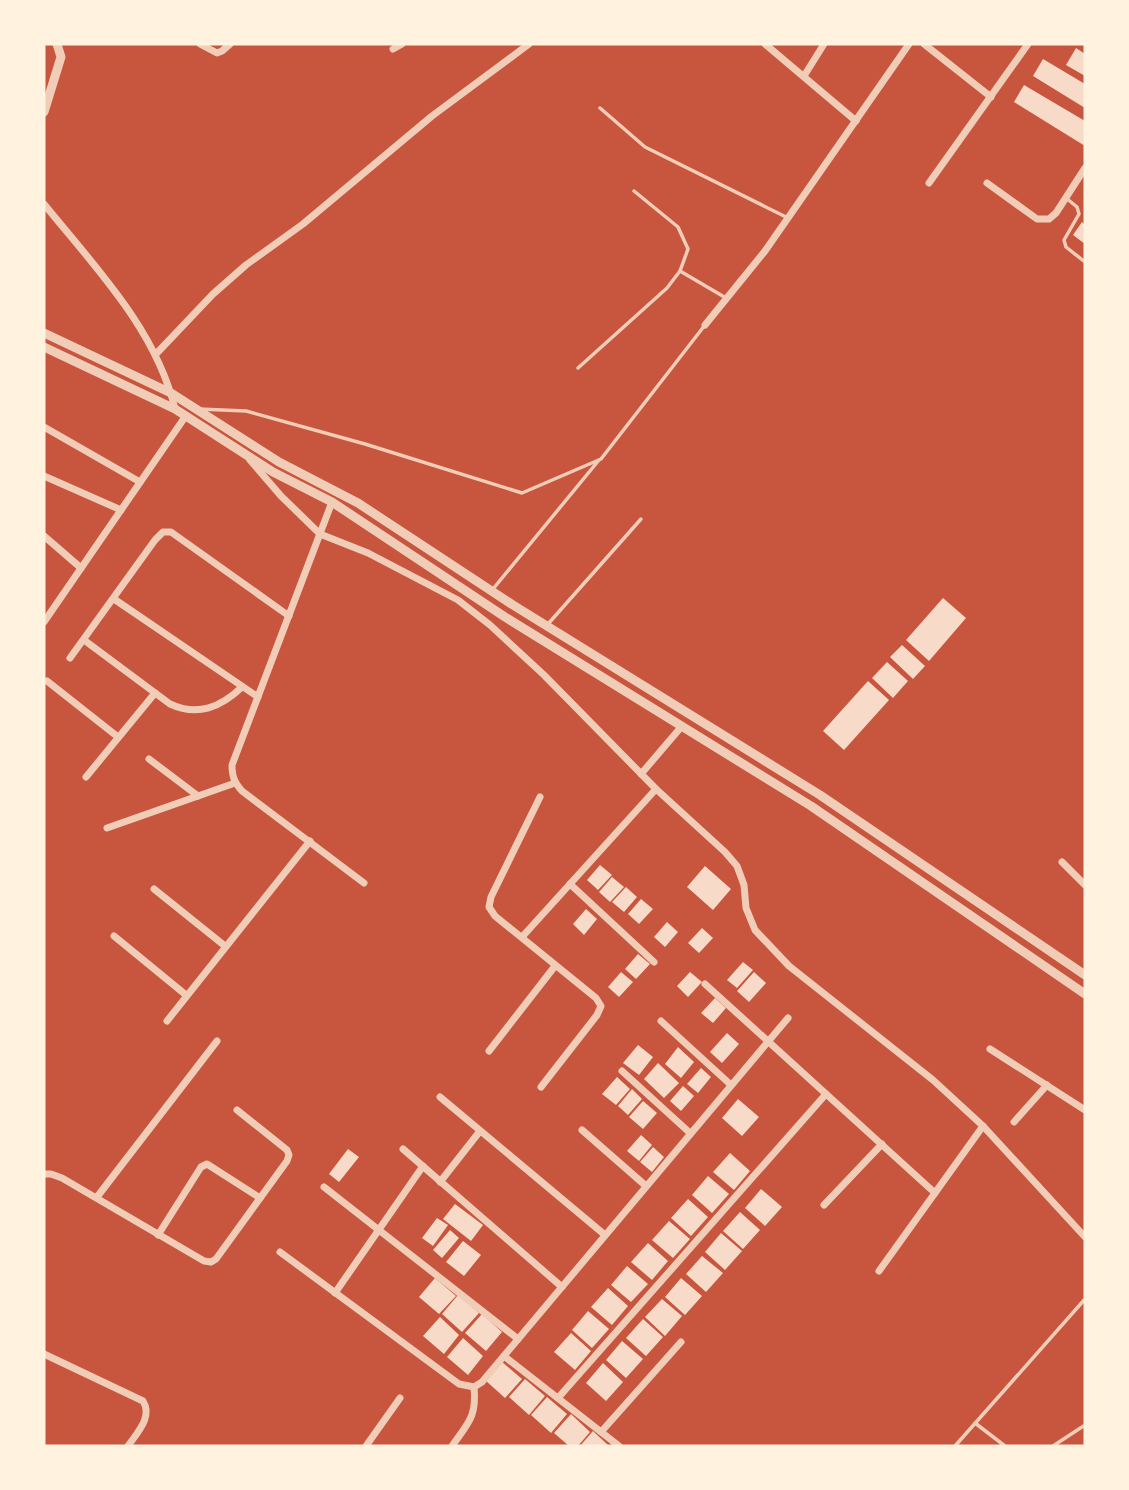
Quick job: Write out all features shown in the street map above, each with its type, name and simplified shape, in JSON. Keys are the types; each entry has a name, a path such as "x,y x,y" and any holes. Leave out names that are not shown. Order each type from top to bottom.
{"street":[{"path":"44,112 61,57 57,44"},
{"path":"200,44 217,53 230,44"},
{"path":"393,49 402,44"},
{"path":"156,354 212,294 246,265 303,224 432,116 529,44"},
{"path":"765,44 856,121"},
{"path":"804,76 824,44"},
{"path":"705,325 765,251 909,44"},
{"path":"924,44 991,97"},
{"path":"929,183 1028,44"},
{"path":"987,183 1037,219 1049,219 1056,214 1085,169"},
{"path":"44,204 107,282 156,354 175,409"},
{"path":"44,333 171,393 279,462 358,503 546,626 820,795 1084,973"},
{"path":"44,347 175,409 245,454 331,502 505,617 811,807 1085,994"},
{"path":"44,622 185,417"},
{"path":"44,427 140,482"},
{"path":"245,454 281,496 320,534 369,553 458,600 490,625 544,675 656,789 737,866 744,885 746,908 755,930 768,947 933,1080 984,1126 1085,1237"},
{"path":"44,476 121,510"},
{"path":"331,502 233,765 232,774 242,791 365,883"},
{"path":"70,658 163,532 171,532 289,616"},
{"path":"44,536 81,568"},
{"path":"114,599 258,697"},
{"path":"84,640 155,693 182,709 205,709 228,700 242,687"},
{"path":"47,681 118,737"},
{"path":"86,777 155,693"},
{"path":"641,774 682,726"},
{"path":"149,759 198,796"},
{"path":"107,828 235,783"},
{"path":"522,937 656,789"},
{"path":"540,797 491,897 489,907 495,916 596,998 601,1006 597,1015 541,1087"},
{"path":"167,1021 310,841"},
{"path":"1062,862 1085,885"},
{"path":"570,884 654,962"},
{"path":"154,889 225,946"},
{"path":"114,936 186,995"},
{"path":"489,1051 555,966"},
{"path":"705,984 936,1192"},
{"path":"280,1252 459,1384 474,1387 482,1382 788,1018"},
{"path":"661,1021 731,1085"},
{"path":"97,1197 218,1041"},
{"path":"990,1049 1085,1110"},
{"path":"622,1071 690,1133"},
{"path":"1014,1122 1047,1085"},
{"path":"558,1398 827,1094"},
{"path":"440,1097 605,1235"},
{"path":"44,1174 62,1178 204,1261 211,1262 216,1259 289,1155 287,1150 237,1110"},
{"path":"879,1271 984,1126"},
{"path":"582,1130 646,1186"},
{"path":"440,1182 480,1131"},
{"path":"824,1205 882,1144"},
{"path":"403,1149 562,1287"},
{"path":"158,1235 201,1167 207,1164 260,1198"},
{"path":"335,1293 423,1166"},
{"path":"324,1188 518,1339"},
{"path":"601,1432 681,1342"},
{"path":"44,1354 143,1401 147,1408 146,1418 128,1446"},
{"path":"504,1356 619,1446"},
{"path":"452,1446 473,1415 476,1405 474,1387"},
{"path":"366,1446 400,1398"}],"lane":[{"path":"600,108 645,147 788,218"},
{"path":"578,368 667,288 680,271 688,249 678,228 634,191"},
{"path":"1066,198 1077,207 1079,214 1065,240 1066,247 1085,261"},
{"path":"680,271 726,299"},
{"path":"491,591 601,459 705,325"},
{"path":"195,409 246,411 365,444 522,493 601,459"},
{"path":"546,626 641,519"},
{"path":"955,1446 1085,1299"},
{"path":"975,1423 1004,1446"},
{"path":"1053,1446 1085,1424"}],"building":[{"path":"1076,48 1085,54 1085,76 1066,65"},
{"path":"1043,59 1085,84 1085,108 1033,76"},
{"path":"1024,85 1085,121 1085,146 1014,102"},
{"path":"1082,222 1085,225 1085,244 1073,235"},
{"path":"943,598 966,618 929,661 906,640"},
{"path":"902,645 925,666 913,679 890,657"},
{"path":"887,662 908,681 893,698 872,678"},
{"path":"868,681 889,700 844,750 823,731"},
{"path":"600,865 612,875 598,890 587,880"},
{"path":"705,866 731,889 713,910 687,887"},
{"path":"612,877 624,887 610,902 599,892"},
{"path":"626,887 637,897 624,912 612,902"},
{"path":"641,899 653,909 639,924 628,914"},
{"path":"586,909 597,919 584,935 573,924"},
{"path":"667,922 678,932 665,947 654,937"},
{"path":"702,928 713,938 699,953 688,943"},
{"path":"638,954 650,964 636,979 625,969"},
{"path":"743,962 753,970 737,988 727,980"},
{"path":"621,972 633,982 619,997 608,987"},
{"path":"690,972 702,982 688,997 677,986"},
{"path":"754,972 766,983 749,1002 737,991"},
{"path":"715,998 726,1008 713,1023 701,1013"},
{"path":"727,1033 739,1044 722,1063 710,1052"},
{"path":"638,1045 653,1057 639,1075 623,1063"},
{"path":"678,1047 694,1062 681,1078 665,1064"},
{"path":"658,1063 679,1083 664,1098 644,1079"},
{"path":"701,1068 711,1077 698,1093 687,1084"},
{"path":"617,1077 630,1089 616,1105 602,1094"},
{"path":"683,1086 694,1096 681,1111 670,1101"},
{"path":"632,1089 642,1099 628,1115 618,1106"},
{"path":"738,1099 759,1117 742,1136 722,1118"},
{"path":"643,1101 657,1113 643,1129 629,1117"},
{"path":"641,1135 652,1145 639,1161 627,1151"},
{"path":"653,1147 664,1157 652,1172 640,1162"},
{"path":"348,1149 359,1157 339,1182 329,1174"},
{"path":"730,1153 750,1171 734,1190 713,1172"},
{"path":"708,1176 729,1194 712,1213 692,1195"},
{"path":"761,1189 782,1207 765,1226 745,1208"},
{"path":"688,1199 708,1217 691,1236 671,1218"},
{"path":"455,1204 483,1225 471,1241 443,1219"},
{"path":"740,1212 760,1230 743,1249 723,1231"},
{"path":"437,1218 448,1225 433,1246 422,1238"},
{"path":"669,1221 690,1239 673,1258 652,1240"},
{"path":"450,1230 459,1238 442,1258 433,1250"},
{"path":"721,1233 742,1251 725,1270 705,1252"},
{"path":"463,1241 481,1255 464,1276 446,1262"},
{"path":"648,1243 668,1261 652,1280 631,1262"},
{"path":"702,1256 723,1273 706,1292 686,1274"},
{"path":"627,1266 648,1284 631,1302 611,1285"},
{"path":"435,1278 456,1296 439,1314 419,1297"},
{"path":"681,1278 702,1296 685,1315 665,1297"},
{"path":"608,1288 628,1306 612,1325 591,1307"},
{"path":"458,1295 479,1313 462,1332 442,1314"},
{"path":"662,1299 682,1316 665,1336 645,1317"},
{"path":"588,1311 609,1329 592,1348 572,1330"},
{"path":"482,1314 502,1332 486,1351 465,1333"},
{"path":"440,1317 459,1335 444,1354 423,1336"},
{"path":"643,1319 663,1337 646,1356 626,1338"},
{"path":"571,1333 591,1351 575,1370 554,1352"},
{"path":"463,1338 483,1356 468,1375 447,1357"},
{"path":"622,1341 643,1359 626,1378 606,1360"},
{"path":"502,1362 522,1379 505,1398 485,1380"},
{"path":"603,1363 623,1382 606,1401 586,1383"},
{"path":"525,1379 545,1396 529,1415 509,1397"},
{"path":"547,1397 567,1414 551,1433 531,1415"},
{"path":"571,1414 590,1432 578,1446 569,1446 554,1433"},
{"path":"593,1431 609,1446 580,1446"}]}
